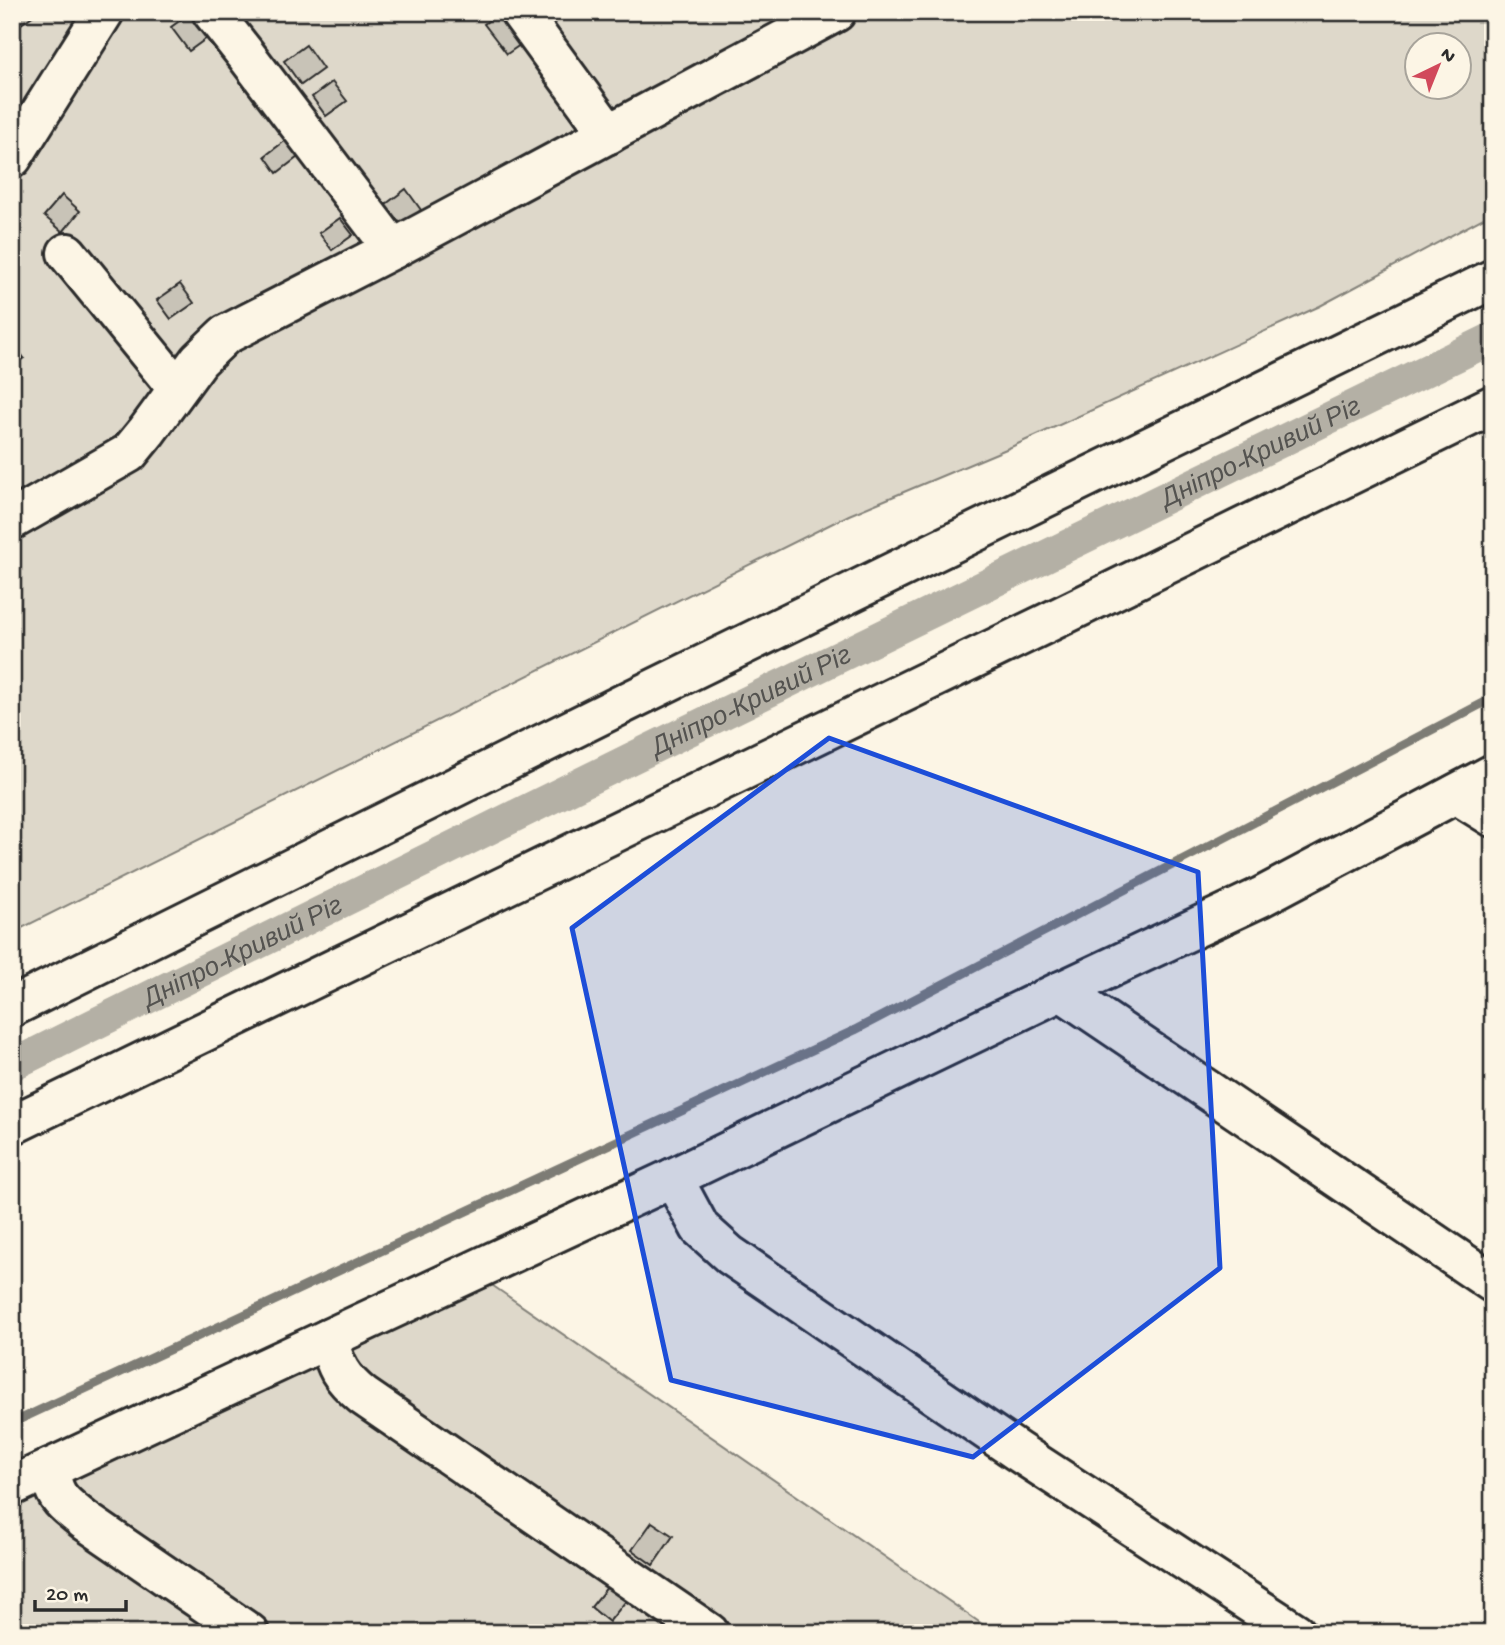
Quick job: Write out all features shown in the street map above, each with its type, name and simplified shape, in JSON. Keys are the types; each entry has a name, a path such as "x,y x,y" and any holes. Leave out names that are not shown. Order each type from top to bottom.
{"street":[{"path":"212,12 393,249"},
{"path":"520,12 609,134"},
{"path":"12,520 129,453 199,360 225,335 393,249 834,13"},
{"path":"12,158 100,14"},
{"path":"67,253 177,388"},
{"path":"12,1007 643,693 1493,279"},
{"path":"12,1125 1493,405"},
{"path":"12,1486 673,1178 1261,897 1493,774"},
{"path":"1456,794 1493,817"},
{"path":"1061,991 1493,1283"},
{"path":"673,1178 700,1228 730,1255 1017,1451 1296,1633"},
{"path":"328,1339 340,1372 347,1383 363,1396 709,1633"},
{"path":"50,1468 52,1485 61,1501 84,1520 249,1633"}],"highlighted area":[{"path":"829,738 1198,872 1220,1268 973,1457 671,1380 572,928"}],"shaded area":[{"path":"12,12 1493,12 1493,213 1320,306 1011,447 849,515 12,933"},
{"path":"473,1272 995,1633 12,1633 12,1486"}],"building":[{"path":"12,12 38,12 21,24"},
{"path":"192,12 211,35 189,51 171,27"},
{"path":"500,12 507,12 527,40 507,54 484,24"},
{"path":"306,45 323,69 301,85 284,61"},
{"path":"332,82 347,101 326,116 312,97"},
{"path":"286,140 298,157 277,173 265,156"},
{"path":"406,189 421,210 397,228 382,207"},
{"path":"62,195 80,211 63,232 44,216"},
{"path":"340,218 353,235 332,250 319,233"},
{"path":"180,284 194,303 171,319 157,300"},
{"path":"12,342 24,358 12,366"},
{"path":"652,1522 673,1536 653,1565 632,1550"},
{"path":"608,1586 626,1601 609,1622 591,1607"}],"waterway":[{"name":"Дніпро-Кривий Ріг","path":"12,1065 630,759 1493,338"},
{"path":"12,1423 855,1030 1493,698"}]}
